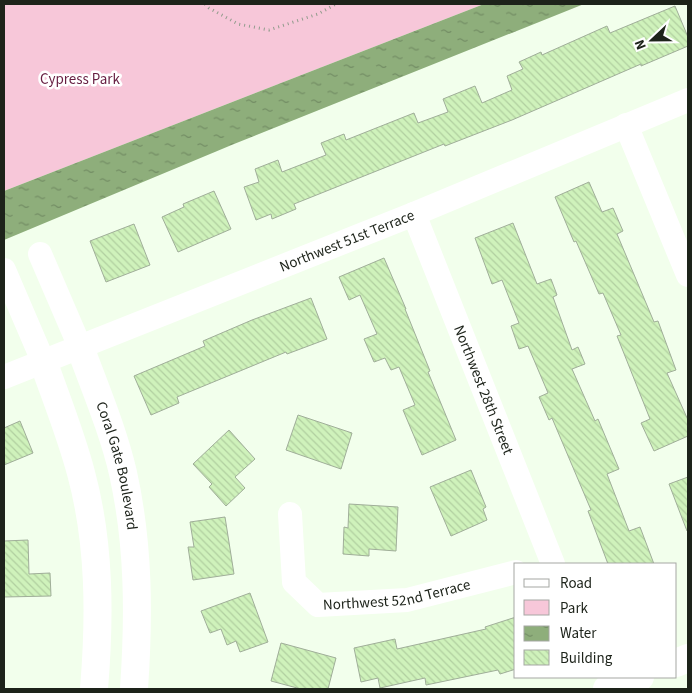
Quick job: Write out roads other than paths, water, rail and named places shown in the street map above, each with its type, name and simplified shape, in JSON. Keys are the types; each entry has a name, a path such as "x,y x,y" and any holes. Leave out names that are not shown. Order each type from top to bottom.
{"street":[{"name":"Northwest 51st Terrace","path":"4,377 414,214 688,100"},
{"path":"626,125 688,275"},
{"name":"Northwest 28th Street","path":"414,214 551,563"},
{"name":"Coral Gate Boulevard","path":"40,254 80,347 111,431 122,471 130,510 138,585 134,689"},
{"path":"4,270 43,361 72,440 82,475 94,546 98,602 94,689"},
{"name":"Northwest 52nd Terrace","path":"290,514 294,582 318,605 407,600 514,573"},
{"path":"600,678 606,689 637,678"}],"water":[{"path":"484,4 584,4 234,144 4,240 4,191"}],"park label":[{"name":"Cypress Park","path":"80,79"}]}
